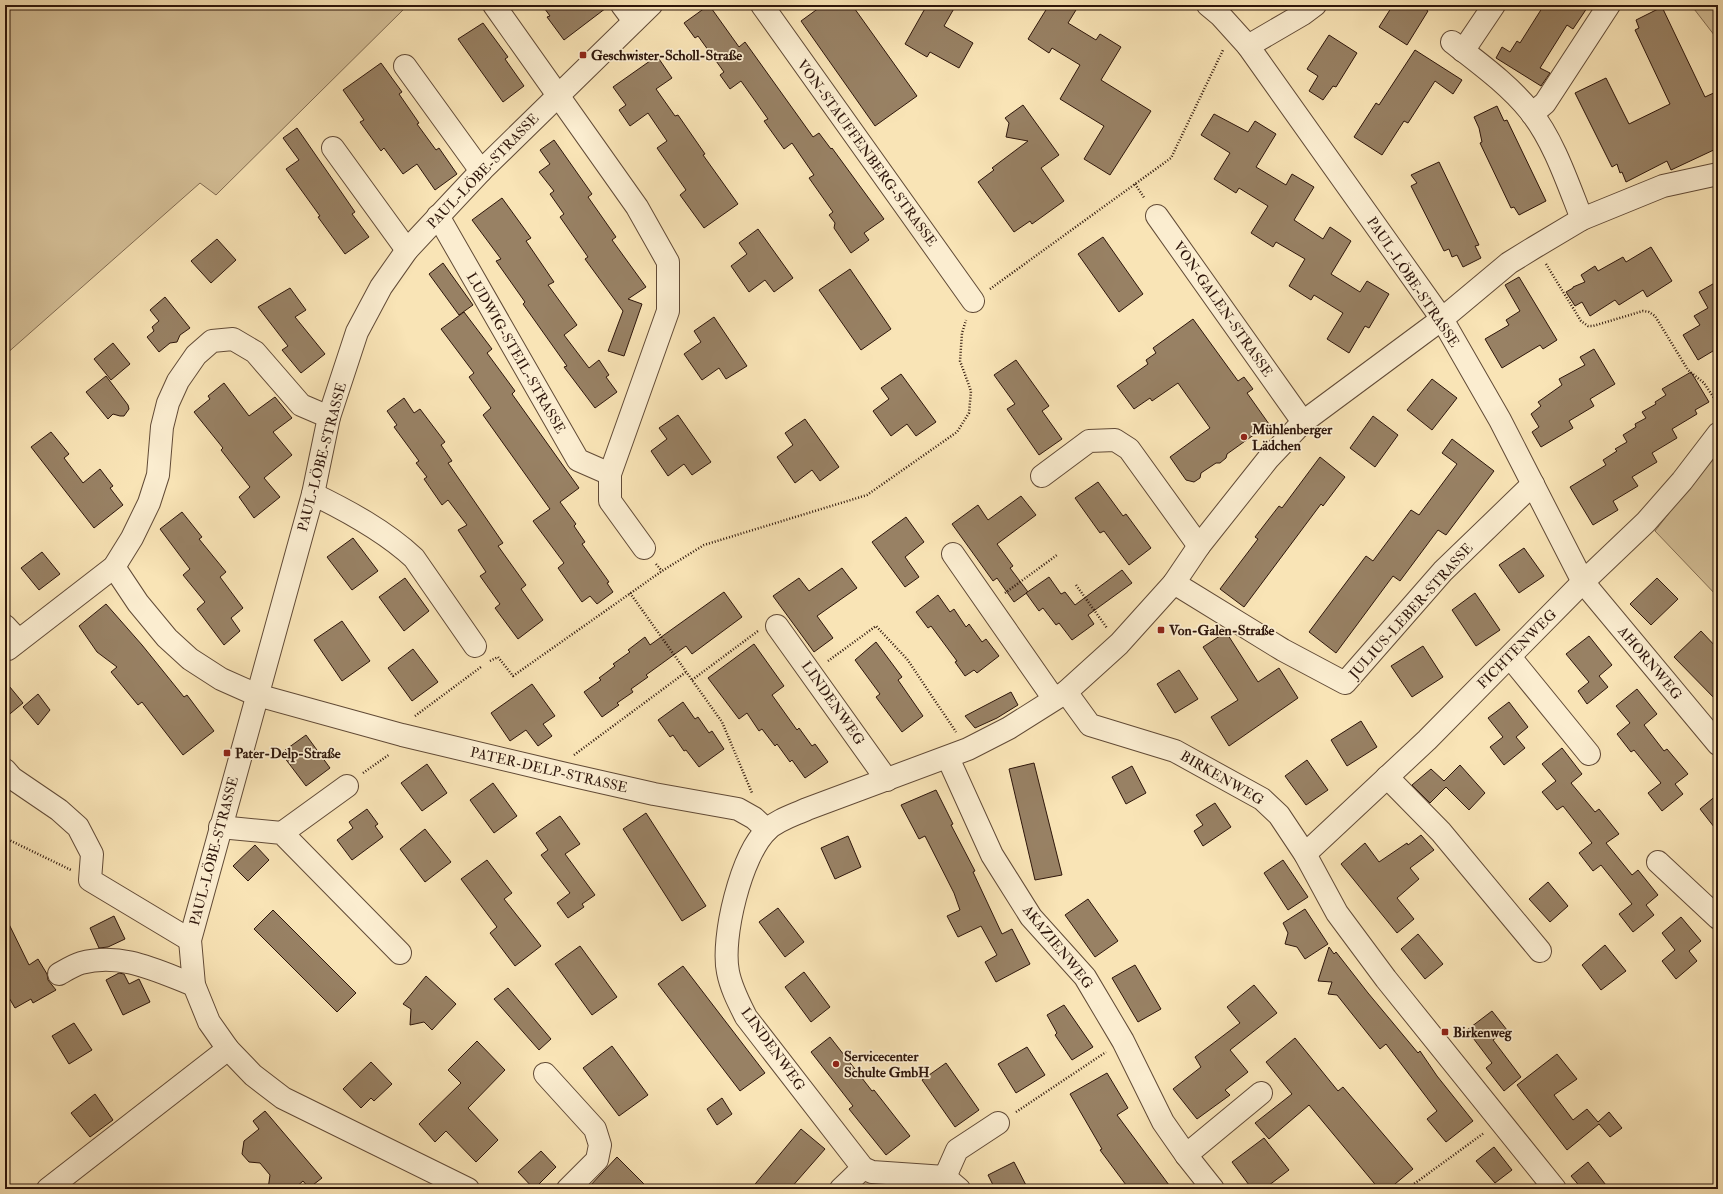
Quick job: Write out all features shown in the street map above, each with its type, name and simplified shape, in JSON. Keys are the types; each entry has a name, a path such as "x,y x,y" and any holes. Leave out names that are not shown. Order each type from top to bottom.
{"street":[{"path":"494,5 637,207 668,262 668,312 610,474 610,501 644,548"},
{"name":"PAUL-LÖBE-STRASSE","path":"190,940 313,494 330,417 357,332 381,287 407,250 481,171 558,95 628,13 651,5"},
{"name":"VON-STAUFFENBERG-STRASSE","path":"762,5 973,301"},
{"name":"PAUL-LÖBE-STRASSE","path":"1208,5 1244,40 1442,319 1500,420 1583,582"},
{"path":"1244,40 1303,14 1315,5"},
{"path":"1494,5 1457,46 1506,85 1532,114 1548,142 1582,219"},
{"path":"1532,114 1545,103 1609,5"},
{"path":"405,66 481,171"},
{"path":"334,148 407,250"},
{"path":"948,758 1009,728 1060,696 1119,644 1174,583 1200,546 1268,459 1303,422 1442,319 1509,263 1582,219 1663,186 1718,174"},
{"name":"LUDWIG-STEIL-STRASSE","path":"438,216 578,460 610,474"},
{"name":"VON-GALEN-STRASSE","path":"1157,216 1303,422"},
{"path":"10,638 114,566 132,538 150,503 158,475 162,426 168,402 178,381 196,355 212,341 233,339 255,352 301,405 330,417"},
{"name":"FICHTENWEG","path":"1306,854 1510,657 1583,582 1646,522 1682,481 1718,434"},
{"path":"1042,476 1089,441 1115,440 1129,449 1200,546"},
{"name":"JULIUS-LEBER-STRASSE","path":"1174,583 1283,650 1345,683 1443,571 1533,484"},
{"path":"313,494 345,509 402,548 414,558 481,654"},
{"name":"BIRKENWEG","path":"953,554 989,605 1060,696 1090,726 1175,751 1262,799 1279,815 1306,854 1337,912 1355,937 1386,979 1555,1189"},
{"name":"PATER-DELP-STRASSE","path":"114,566 138,603 167,638 190,659 221,679 257,695 402,735 654,794 738,809 754,818 767,830"},
{"name":"AHORNWEG","path":"1583,582 1718,744"},
{"name":"LINDENWEG","path":"777,626 887,780"},
{"path":"1510,657 1589,754"},
{"name":"LINDENWEG","path":"863,1168 746,1017 736,997 728,972 726,943 730,916 741,878 754,848 767,830 787,818 807,809 948,758"},
{"name":"AKAZIENWEG","path":"948,758 992,855 1031,917 1085,977 1123,1041 1163,1122 1186,1155 1214,1189"},
{"path":"5,770 12,778 58,810 78,827 92,854 90,880 190,940 194,984 209,1022 228,1049 254,1075 283,1098 468,1189"},
{"path":"1387,777 1441,832 1540,952"},
{"path":"282,833 347,786"},
{"path":"220,827 282,833 400,953"},
{"path":"1658,862 1718,918"},
{"path":"59,974 80,963 106,958 132,962 194,984"},
{"path":"48,1189 228,1049"},
{"path":"545,1074 595,1129 600,1145 597,1160 568,1189"},
{"path":"1186,1155 1261,1093"},
{"path":"841,1189 863,1168 872,1172 952,1183 957,1150 998,1124"}],"path":[{"path":"973,301 1171,158 1221,52 1244,40"},
{"path":"1535,247 1581,321 1588,326 1593,326 1643,311 1649,312 1659,323 1688,370 1704,383 1718,404"},
{"path":"481,654 498,657 514,676 630,593 704,545 867,495 957,432 969,413 971,391 960,361 962,333"},
{"path":"989,605 1056,555"},
{"path":"1076,585 1119,644"},
{"path":"630,593 722,722 753,795"},
{"path":"692,680 765,626 777,626"},
{"path":"812,673 876,626 907,659 968,749"},
{"path":"415,716 482,666"},
{"path":"576,752 686,672"},
{"path":"347,786 397,748 402,735"},
{"path":"5,838 90,880"},
{"path":"998,1124 1123,1041"},
{"path":"1407,1189 1501,1121"}],"shaded area":[{"path":"5,5 408,5 216,195 200,183 5,355"},
{"path":"1691,5 1718,5 1718,40"},
{"path":"1718,450 1718,597 1655,531"},
{"path":"880,1185 935,1187 937,1189 868,1189"}],"building":[{"path":"542,5 610,5 564,40 547,17 550,16"},
{"path":"709,5 739,47 745,42 813,137 819,133 831,149 832,148 884,219 864,233 869,240 851,253 834,228 835,223 829,215 833,212 809,178 814,175 792,143 784,149 764,121 768,119 741,81 730,89 720,75 724,72 698,36 695,38 684,23"},
{"path":"823,5 852,5 917,96 875,126 801,21"},
{"path":"927,5 956,5 944,26 973,43 959,68 930,52 927,57 905,44"},
{"path":"1049,5 1079,5 1068,23 1096,40 1100,34 1121,47 1101,80 1151,111 1110,175 1084,159 1104,126 1060,99 1080,65 1052,48 1049,53 1028,39"},
{"path":"1393,5 1420,5 1428,11 1407,45 1379,27"},
{"path":"1544,5 1589,5 1573,29 1567,25 1540,68 1550,73 1541,86 1496,58 1502,47 1510,52 1517,41 1520,43"},
{"path":"1662,7 1705,97 1718,91 1718,148 1671,170 1667,161 1626,182 1622,172 1620,173 1617,164 1612,167 1575,93 1606,78 1629,124 1670,104 1635,30 1639,28 1636,20"},
{"path":"483,23 508,57 505,59 524,86 503,102 458,39"},
{"path":"1329,35 1357,53 1336,87 1333,86 1323,100 1309,91 1318,76 1307,69"},
{"path":"1415,50 1462,80 1453,94 1435,81 1408,123 1404,121 1382,155 1354,137 1376,103 1379,105"},
{"path":"657,56 672,78 656,89 675,116 678,115 705,154 703,155 738,204 704,228 680,195 686,190 657,148 667,141 648,113 630,126 619,110 626,105 613,87"},
{"path":"381,63 402,92 399,94 419,123 417,124 436,150 439,148 457,174 435,190 417,164 403,174 384,148 381,151 360,122 364,120 343,90"},
{"path":"1023,105 1059,155 1041,168 1064,201 1032,224 1030,221 1014,232 978,182 994,170 992,168 1028,141 1006,137 1009,123 1005,118"},
{"path":"1497,106 1504,121 1507,120 1546,201 1519,215 1514,207 1511,208 1480,143 1482,142 1479,128 1474,117"},
{"path":"1214,114 1248,132 1255,121 1276,134 1256,167 1286,185 1292,174 1314,187 1294,220 1323,239 1330,227 1351,241 1331,274 1360,292 1367,281 1389,294 1369,328 1365,326 1349,353 1327,339 1343,313 1314,295 1311,300 1289,286 1305,259 1276,242 1273,247 1251,233 1268,206 1239,188 1236,193 1214,179 1230,153 1201,135"},
{"path":"297,128 355,212 352,214 369,237 345,254 286,169 299,160 283,138"},
{"path":"554,140 592,194 588,197 616,237 612,240 646,287 628,299 642,304 624,356 608,351 623,311 585,259 588,257 560,217 564,214 550,194 554,191 539,172 550,164 540,150"},
{"path":"1439,162 1479,245 1475,246 1481,258 1463,267 1457,255 1452,257 1449,249 1444,251 1411,186 1417,183 1411,175"},
{"path":"502,198 531,238 526,241 554,282 548,285 577,325 564,335 589,368 599,360 609,375 606,377 617,392 595,408 564,367 567,366 523,304 525,302 496,261 501,259 472,220"},
{"path":"758,229 793,278 774,292 765,280 749,292 731,266 747,254 739,243"},
{"path":"1103,237 1143,294 1119,312 1078,254"},
{"path":"217,239 236,260 211,283 191,261"},
{"path":"1651,247 1672,281 1647,297 1643,290 1619,305 1615,300 1590,316 1582,302 1575,306 1566,292 1585,282 1581,275 1595,266 1598,271 1623,257 1626,262"},
{"path":"443,263 473,305 459,315 429,274"},
{"path":"850,269 891,329 861,350 819,290"},
{"path":"1519,277 1557,340 1543,349 1540,345 1502,368 1485,339 1509,325 1506,320 1520,311 1505,285"},
{"path":"1718,281 1718,348 1698,360 1683,335 1700,325 1694,316 1708,308 1699,292"},
{"path":"290,288 306,310 295,317 325,354 301,373 282,350 288,346 258,307"},
{"path":"165,297 190,328 180,335 177,342 170,343 159,352 147,337 154,331 152,327 159,321 150,310"},
{"path":"464,312 492,349 487,353 515,391 512,394 579,488 560,502 576,524 574,526 585,542 582,544 609,582 607,583 613,592 597,604 590,596 582,602 558,568 564,563 533,521 550,509 483,415 491,408 469,377 474,373 441,329"},
{"path":"714,317 747,366 726,379 719,368 702,380 684,354 701,342 694,331"},
{"path":"1193,319 1238,381 1244,377 1253,389 1247,393 1269,424 1227,454 1226,458 1220,463 1216,463 1201,473 1200,478 1194,482 1186,480 1170,457 1210,428 1178,383 1152,401 1150,398 1134,409 1117,386 1148,364 1146,360 1156,353 1153,348"},
{"path":"113,343 130,364 111,380 94,359"},
{"path":"1594,349 1615,384 1590,399 1594,406 1569,421 1573,428 1541,447 1532,432 1539,427 1531,414 1541,406 1538,402 1562,385 1559,379 1585,365 1580,357"},
{"path":"1016,360 1049,406 1042,411 1062,439 1039,455 1007,409 1015,404 994,375"},
{"path":"1691,372 1709,402 1695,410 1697,414 1672,429 1677,438 1652,453 1657,462 1632,477 1638,486 1613,501 1618,510 1593,525 1570,487 1606,465 1603,460 1617,451 1615,449 1627,442 1623,435 1636,427 1635,424 1646,418 1642,412 1656,404 1655,402 1666,395 1662,389"},
{"path":"901,374 936,422 916,436 907,424 891,436 873,411 889,399 881,388"},
{"path":"106,376 128,405 129,409 124,416 113,414 108,419 86,392"},
{"path":"1432,379 1457,398 1432,430 1407,410"},
{"path":"224,383 249,416 275,397 292,418 273,432 292,455 264,478 280,497 254,518 239,497 250,487 221,450 223,448 194,412 210,399 208,396"},
{"path":"404,398 414,413 420,409 445,442 441,445 452,461 448,463 503,543 498,546 526,585 521,589 543,620 518,639 495,608 500,604 480,576 486,572 458,530 467,525 448,500 442,505 424,479 427,477 416,463 419,461 394,427 397,425 387,411"},
{"path":"678,415 711,462 692,475 684,464 668,476 651,451 667,439 659,428"},
{"path":"1373,416 1398,435 1375,467 1350,448"},
{"path":"805,419 839,467 820,481 812,470 795,483 777,457 793,445 785,433"},
{"path":"51,432 69,454 64,458 83,483 100,469 113,486 110,488 123,505 94,528 31,447"},
{"path":"1452,439 1494,471 1446,535 1438,530 1400,581 1393,576 1336,653 1309,632 1366,556 1373,561 1411,510 1419,515 1457,464 1442,453"},
{"path":"1320,457 1345,477 1323,506 1321,504 1244,607 1220,589 1258,539 1255,537 1279,506 1282,508"},
{"path":"1098,482 1123,516 1126,514 1151,548 1129,565 1104,531 1100,533 1075,498"},
{"path":"1021,496 1036,515 997,544 1013,566 1010,568 1028,592 1014,602 997,578 993,581 952,524 978,505 988,520"},
{"path":"182,512 202,537 199,539 226,572 220,577 243,608 231,618 240,631 224,645 197,609 205,602 183,575 190,569 160,529"},
{"path":"906,517 924,542 905,557 919,577 905,587 872,542"},
{"path":"353,538 378,571 352,590 327,557"},
{"path":"1524,548 1544,576 1519,593 1499,565"},
{"path":"42,552 60,574 39,590 21,568"},
{"path":"842,568 857,588 817,616 833,638 814,652 773,596 799,578 809,591"},
{"path":"1122,570 1132,583 1088,615 1094,624 1072,640 1059,623 1056,625 1043,608 1039,611 1026,593 1049,577 1061,594 1065,592 1075,605"},
{"path":"405,578 429,611 404,631 379,597"},
{"path":"1657,578 1678,599 1651,625 1630,604"},
{"path":"724,592 742,617 692,654 686,646 646,675 648,677 631,689 633,692 617,703 619,705 602,717 584,692 601,680 599,678 615,666 613,664 630,652 628,650 645,637 650,645"},
{"path":"1475,593 1500,630 1476,646 1452,610"},
{"path":"938,595 950,612 954,609 966,627 969,624 982,642 986,639 999,656 977,673 974,670 965,676 955,662 957,661 931,626 928,628 916,612"},
{"path":"106,604 142,645 184,697 187,695 214,731 183,755 142,702 138,705 111,672 117,667 97,652 79,626"},
{"path":"342,621 370,661 342,681 314,640"},
{"path":"1701,631 1718,649 1718,702 1674,657"},
{"path":"1226,632 1258,682 1279,668 1298,698 1229,746 1211,717 1238,700 1203,647"},
{"path":"1589,636 1612,665 1599,676 1608,687 1587,704 1578,691 1589,682 1566,654"},
{"path":"876,642 902,677 898,680 923,716 902,732 876,697 880,694 855,660"},
{"path":"754,644 784,686 772,695 797,730 799,728 812,746 815,744 828,762 805,778 792,760 790,762 777,744 775,746 762,729 759,731 747,713 739,719 708,678"},
{"path":"1423,646 1443,677 1412,697 1391,666"},
{"path":"413,649 438,682 412,701 388,668"},
{"path":"1179,670 1198,699 1175,713 1157,684"},
{"path":"5,681 23,703 5,718"},
{"path":"532,684 555,716 543,724 552,736 538,746 526,730 510,741 491,713"},
{"path":"1637,689 1657,714 1644,725 1664,751 1667,749 1688,774 1675,784 1683,794 1662,811 1648,793 1661,783 1634,750 1631,752 1617,734 1630,723 1616,706"},
{"path":"1011,692 1018,705 997,718 975,728 965,716"},
{"path":"38,694 50,710 38,725 23,707"},
{"path":"683,702 695,719 698,717 709,733 712,731 724,749 699,767 686,750 684,751 673,735 670,737 658,720"},
{"path":"1509,702 1528,727 1516,737 1525,748 1504,765 1490,747 1503,737 1488,718"},
{"path":"1361,721 1377,747 1347,766 1331,740"},
{"path":"306,735 330,768 306,786 281,753"},
{"path":"1562,748 1582,774 1571,783 1595,812 1599,809 1619,834 1606,843 1632,875 1638,870 1658,895 1646,905 1654,915 1633,932 1619,914 1632,904 1601,865 1593,871 1579,853 1592,843 1563,806 1557,810 1542,792 1556,781 1542,764"},
{"path":"1307,760 1328,790 1306,805 1285,776"},
{"path":"1034,763 1062,875 1035,880 1009,769"},
{"path":"427,764 447,793 422,811 401,783"},
{"path":"1460,765 1485,793 1469,810 1446,787 1430,803 1412,785 1431,769 1444,781"},
{"path":"1132,766 1146,793 1126,804 1112,777"},
{"path":"493,783 517,816 494,833 470,800"},
{"path":"936,790 953,824 951,825 975,871 973,872 1002,934 1012,929 1030,964 996,982 985,962 997,955 981,926 958,937 947,916 960,910 954,893 925,836 919,839 901,805"},
{"path":"1718,794 1718,832 1700,809"},
{"path":"1215,803 1231,827 1203,846 1194,831 1203,825 1196,815"},
{"path":"367,809 378,824 375,826 383,837 352,860 337,840 353,828 349,822"},
{"path":"646,813 706,906 682,921 623,829"},
{"path":"560,816 580,844 565,854 595,895 582,904 584,907 568,918 557,903 570,893 541,855 548,850 536,833"},
{"path":"425,829 451,862 425,882 400,849"},
{"path":"1421,835 1434,850 1410,868 1419,879 1397,898 1414,919 1397,933 1341,864 1365,843 1379,862 1407,843 1408,845"},
{"path":"848,836 861,867 835,879 821,848"},
{"path":"255,845 269,860 248,881 233,866"},
{"path":"487,860 512,893 504,899 541,946 515,966 490,933 497,927 461,879"},
{"path":"1283,860 1308,897 1288,910 1264,873"},
{"path":"1548,882 1568,906 1550,922 1529,899"},
{"path":"1088,899 1118,941 1095,957 1065,915"},
{"path":"778,908 804,942 785,957 759,922"},
{"path":"1305,909 1328,944 1305,959 1297,947 1285,944 1288,933 1283,923"},
{"path":"273,910 356,993 337,1012 254,929"},
{"path":"5,916 29,965 38,959 47,974 48,980 56,990 33,1003 31,999 15,1008 5,991"},
{"path":"114,916 125,939 108,947 99,948 90,928"},
{"path":"1681,917 1701,941 1689,951 1697,961 1676,979 1662,961 1675,950 1662,933"},
{"path":"1418,934 1443,964 1425,979 1401,949"},
{"path":"1605,945 1626,971 1601,990 1582,965"},
{"path":"580,946 617,997 592,1015 555,964"},
{"path":"1329,947 1334,954 1336,952 1418,1053 1420,1051 1437,1076 1473,1121 1446,1142 1427,1119 1437,1111 1386,1044 1380,1049 1337,995 1328,994 1332,982 1318,981"},
{"path":"1135,965 1161,1009 1138,1022 1112,978"},
{"path":"683,966 765,1073 740,1091 658,984"},
{"path":"804,972 830,1007 811,1022 785,987"},
{"path":"119,973 124,974 129,984 139,979 150,1002 123,1015 106,980"},
{"path":"426,976 456,1004 432,1030 424,1022 410,1025 411,1009 403,1004"},
{"path":"1254,985 1277,1013 1230,1050 1248,1072 1225,1090 1230,1095 1197,1119 1173,1089 1201,1067 1195,1057 1240,1023 1227,1007"},
{"path":"508,988 551,1039 539,1050 494,999"},
{"path":"1064,1005 1093,1047 1072,1060 1055,1035 1057,1033 1047,1015"},
{"path":"1492,1011 1507,1030 1493,1040 1521,1077 1504,1091 1486,1068 1492,1063 1467,1030"},
{"path":"74,1023 92,1050 69,1064 52,1036"},
{"path":"830,1037 872,1091 874,1090 910,1136 886,1155 849,1109 853,1106 811,1052"},
{"path":"1295,1038 1338,1091 1343,1087 1413,1169 1389,1189 1379,1189 1309,1105 1269,1139 1255,1123 1292,1094 1266,1062"},
{"path":"477,1041 505,1070 468,1108 498,1140 476,1162 446,1131 435,1142 419,1124 461,1083 448,1070"},
{"path":"612,1046 648,1095 619,1116 583,1068"},
{"path":"1027,1047 1045,1075 1016,1093 998,1064"},
{"path":"1557,1054 1577,1079 1554,1095 1573,1120 1587,1109 1598,1122 1609,1112 1622,1128 1610,1137 1599,1124 1567,1150 1517,1085"},
{"path":"371,1062 392,1084 374,1101 371,1098 361,1108 343,1089"},
{"path":"946,1063 979,1110 955,1127 922,1080"},
{"path":"1107,1073 1128,1108 1117,1115 1172,1189 1129,1189 1100,1150 1102,1149 1070,1094"},
{"path":"95,1094 113,1120 90,1137 71,1113"},
{"path":"722,1098 732,1114 717,1125 707,1109"},
{"path":"265,1111 322,1178 309,1188 303,1181 294,1189 268,1189 270,1175 260,1163 249,1162 242,1154 244,1141 259,1129 253,1121"},
{"path":"801,1129 825,1149 790,1189 751,1189"},
{"path":"1264,1138 1289,1170 1264,1189 1252,1189 1232,1162"},
{"path":"1494,1147 1512,1170 1495,1183 1476,1161"},
{"path":"541,1151 556,1167 534,1189 518,1172"},
{"path":"617,1157 649,1189 587,1189"},
{"path":"1014,1162 1028,1189 995,1189 988,1175"},
{"path":"1588,1162 1609,1189 1582,1189 1571,1176"}],"place":[{"name":"Geschwister-Scholl-Straße","path":"583,55"},
{"name":"Mühlenberger Lädchen","path":"1244,437"},
{"name":"Von-Galen-Straße","path":"1161,630"},
{"name":"Pater-Delp-Straße","path":"227,753"},
{"name":"Birkenweg","path":"1445,1032"},
{"name":"Servicecenter Schulte GmbH","path":"836,1064"}]}
